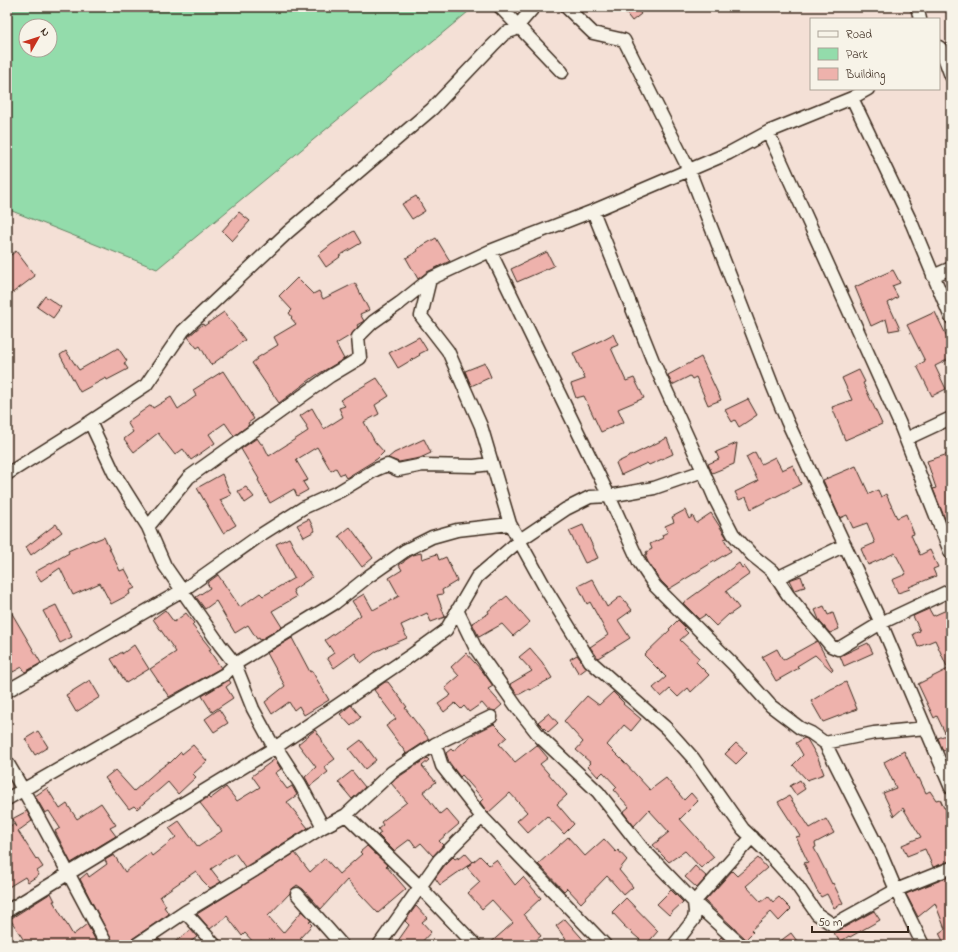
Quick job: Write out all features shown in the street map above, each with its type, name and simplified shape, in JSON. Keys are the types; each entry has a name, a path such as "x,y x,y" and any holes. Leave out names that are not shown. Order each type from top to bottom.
{"street":[{"path":"500,7 562,72"},
{"path":"7,474 146,385 183,332 288,232 432,109 505,33 514,30 534,7"},
{"path":"566,7 593,33 624,40 689,170 773,387 881,623 951,788"},
{"path":"917,7 920,18"},
{"path":"943,48 951,76"},
{"path":"148,528 188,477 330,376 360,358 358,337 373,322 430,279 490,251 593,211 729,153 768,132 852,98 866,90"},
{"path":"852,98 912,224 951,318"},
{"path":"768,132 880,378 906,439 951,554"},
{"path":"593,211 653,361 704,471 716,501 733,534 752,555 772,571 788,594 831,646 838,649 881,623 951,590"},
{"path":"490,251 609,496 639,562 655,586 733,664 771,706 800,728 811,733 825,743 880,852 896,890 923,945"},
{"path":"933,276 951,268"},
{"path":"430,279 421,316 448,351 480,426 510,524 547,591 590,661 666,728 693,758 743,829 796,884 817,914 833,925 896,890 951,868"},
{"path":"906,439 951,418"},
{"path":"90,422 114,473 148,528 165,566 235,664 253,709 271,742 300,784 323,827"},
{"path":"7,691 183,590 262,534 303,508 340,491 375,470 387,465 398,470 423,465 474,466 492,464"},
{"path":"7,911 276,748 393,668 446,630 477,577 520,540 572,506 590,497 609,496 654,488 704,471"},
{"path":"7,799 225,674 235,664 335,603 369,576 406,550 432,537 457,530 510,524"},
{"path":"777,578 845,545"},
{"path":"457,610 476,649 516,706 541,738 598,792 642,848 694,902 741,945"},
{"path":"136,945 185,912 323,827 346,815 392,772 435,744 491,717"},
{"path":"825,743 874,732 926,728"},
{"path":"435,744 442,766 482,817 605,945"},
{"path":"7,762 107,945"},
{"path":"346,815 420,887 475,945"},
{"path":"379,945 440,860 482,817"},
{"path":"674,945 694,919 694,902 752,837"},
{"path":"297,894 342,945"},
{"path":"185,912 215,945"}],"green space":[{"path":"7,7 474,7 157,269 7,209"}],"building":[{"path":"621,7 636,7 641,14 632,21"},
{"path":"416,196 425,211 412,219 402,204"},
{"path":"239,212 250,221 232,241 222,231"},
{"path":"354,231 361,243 339,256 340,257 326,267 318,255 332,244"},
{"path":"436,238 450,261 427,272 418,279 406,258 418,251 417,249"},
{"path":"16,251 35,276 11,294 7,289 7,258"},
{"path":"547,252 554,266 517,282 511,269"},
{"path":"893,270 900,283 892,286 898,297 888,303 900,329 889,331 886,319 871,326 855,287"},
{"path":"297,278 313,294 319,291 323,299 355,283 369,310 360,314 364,321 357,325 358,327 351,335 336,344 344,359 315,376 279,403 252,363 257,358 278,345 274,337 296,324 289,313 292,310 279,296"},
{"path":"45,296 61,307 53,318 37,307"},
{"path":"224,312 245,340 211,365 200,346 197,348 188,337 203,324 204,326"},
{"path":"935,312 951,345 951,358 935,366 946,389 932,396 917,366 925,361 907,325"},
{"path":"613,334 618,345 611,348 626,381 634,378 644,398 618,409 624,422 601,432 584,396 576,398 571,384 585,379 573,353"},
{"path":"419,337 427,350 398,368 389,353"},
{"path":"118,348 127,361 124,363 128,369 107,380 106,378 80,392 60,355 66,351 79,370"},
{"path":"701,357 721,400 708,405 696,377 692,379 690,376 672,385 668,375"},
{"path":"485,363 491,377 471,386 465,371"},
{"path":"859,370 865,382 863,383 882,424 845,440 832,407 852,400 842,378"},
{"path":"223,371 254,419 248,423 249,425 234,436 225,423 209,434 215,443 191,460 183,449 175,455 158,433 134,452 124,439 133,432 127,422 151,405 153,408 171,397 178,409 196,396 193,390"},
{"path":"377,378 389,396 375,405 379,414 364,422 375,442 384,452 377,459 346,478 343,473 340,475 336,468 331,471 317,447 296,460 308,480 303,482 308,490 297,496 294,489 270,503 258,480 259,479 241,449 257,438 261,444 263,444 269,456 308,431 307,426 300,416 312,408 324,429 343,417 339,408 345,406 340,400"},
{"path":"748,399 757,415 739,427 735,420 732,422 725,410"},
{"path":"667,438 673,454 649,465 647,463 621,475 616,463"},
{"path":"424,439 431,453 420,458 399,462 388,458 394,453"},
{"path":"737,443 734,464 712,473 708,464 719,459 716,452"},
{"path":"755,452 761,464 775,457 782,470 793,465 801,484 751,509 746,497 739,500 735,492 758,481 746,457"},
{"path":"951,453 951,534 933,489 936,488 927,461"},
{"path":"856,466 869,494 878,490 881,497 886,494 897,518 906,514 914,534 911,535 920,555 930,550 938,567 933,569 936,576 909,587 910,589 898,593 892,580 906,574 895,553 868,565 861,549 875,543 867,523 853,528 847,515 840,518 823,480"},
{"path":"222,474 231,495 220,500 236,525 223,533 197,488"},
{"path":"246,487 254,497 245,503 238,491"},
{"path":"685,510 689,519 693,516 696,523 711,513 727,538 724,539 731,551 669,589 661,581 645,555 647,554 646,552 652,549 650,544 663,538 662,535 668,532 665,526 674,522 672,517"},
{"path":"309,519 315,531 304,537 297,525"},
{"path":"56,524 62,532 31,555 26,547"},
{"path":"583,525 598,558 585,563 569,531"},
{"path":"350,527 373,558 362,567 339,536"},
{"path":"104,537 120,571 125,569 135,588 129,591 130,594 111,604 100,583 73,595 60,568 41,581 35,572 69,553 68,551"},
{"path":"289,538 312,577 293,590 296,597 272,611 282,627 260,640 259,638 257,639 248,625 235,633 216,601 205,609 196,597 210,588 207,583 218,575 240,607 260,593 263,596 294,578 276,544"},
{"path":"421,553 422,559 437,554 439,560 446,557 457,581 442,590 443,594 437,595 445,617 431,622 427,613 401,625 407,638 377,651 361,663 355,653 334,668 327,658 334,653 325,640 361,615 352,601 364,594 373,610 399,596 389,578 402,570 399,565 404,561 413,555"},
{"path":"739,563 742,568 744,566 750,574 726,591 739,608 729,614 716,626 705,615 699,619 683,603"},
{"path":"801,576 805,587 794,590 789,580"},
{"path":"592,579 607,607 621,596 632,610 618,620 630,638 598,658 590,647 608,635 590,602 587,604 578,586"},
{"path":"507,596 530,622 513,636 502,624 479,637 472,623 489,613 488,611"},
{"path":"7,605 41,663 25,672 22,667 13,672 7,662 7,639 11,637 7,630"},
{"path":"56,605 72,637 60,643 43,611"},
{"path":"824,606 828,615 833,613 839,629 830,633 820,622 815,610"},
{"path":"951,608 951,747 943,751 938,738 946,735 937,716 934,718 918,684 948,669 935,640 918,647 913,634 920,631 913,616 929,609 933,616"},
{"path":"165,610 174,622 186,613 194,623 192,625 211,649 209,650 221,668 169,697 150,669 176,652 153,619"},
{"path":"678,620 686,628 684,629 688,633 680,640 699,658 696,662 709,675 691,692 688,688 678,697 670,689 661,697 653,688 666,677 644,655 670,630 669,629"},
{"path":"292,638 310,672 312,671 329,700 304,715 299,706 294,710 289,702 272,714 265,702 285,686 267,653"},
{"path":"817,641 833,670 832,671 815,655 797,666 799,668 776,681 762,657 777,649 783,660"},
{"path":"868,643 873,653 844,666 840,656"},
{"path":"134,645 149,669 126,683 111,659 122,652 122,654"},
{"path":"530,648 542,662 552,678 530,690 529,689 517,694 510,684 532,671 519,657"},
{"path":"466,653 493,686 488,689 502,705 495,711 488,710 482,703 469,712 464,706 461,709 455,703 444,712 438,704 451,695 445,688 459,676 451,667"},
{"path":"577,655 587,668 579,674 570,659"},
{"path":"90,680 100,697 76,712 66,695"},
{"path":"229,680 231,683 226,687 233,698 212,712 202,696"},
{"path":"385,682 388,682 407,707 405,708 429,739 403,756 406,753 386,726 396,719 374,690"},
{"path":"846,682 857,709 823,722 811,701"},
{"path":"613,692 624,703 623,704 641,719 631,731 624,725 607,745 650,790 666,778 684,800 691,793 698,801 680,819 714,857 701,868 685,851 669,862 653,845 669,832 649,810 634,826 623,812 629,807 614,790 617,787 603,772 598,777 588,766 591,763 576,750 583,742 564,721 587,696 599,705"},
{"path":"351,705 361,717 351,726 340,714"},
{"path":"219,709 228,723 214,732 205,719"},
{"path":"549,713 558,723 548,732 538,722"},
{"path":"494,724 507,737 499,744 515,762 537,745 548,758 540,764 567,795 557,804 574,824 564,834 547,816 528,833 517,821 527,812 510,793 488,813 480,802 483,799 462,775 460,777 449,762 446,753 451,749 453,751 472,735"},
{"path":"315,730 322,739 321,741 335,759 324,767 328,772 310,786 305,777 316,767 298,744"},
{"path":"38,731 48,747 35,755 25,739"},
{"path":"804,738 807,739 818,758 824,774 807,780 793,765 803,755 796,743"},
{"path":"361,740 376,760 365,769 349,749"},
{"path":"736,743 747,753 736,764 725,754"},
{"path":"193,745 207,761 193,774 196,777 178,794 168,782 137,809 134,806 129,809 105,778 115,770 134,791 157,771 169,762 170,763 181,752 182,754"},
{"path":"904,751 917,779 919,778 926,793 930,791 936,800 940,799 944,808 946,808 946,819 951,817 951,861 933,867 925,849 907,856 902,845 921,837 903,808 894,816 883,793 896,788 884,762"},
{"path":"427,758 429,760 422,766 436,782 423,792 440,814 446,809 459,824 439,841 443,845 433,856 421,843 416,847 410,839 394,851 378,835 381,833 378,829 383,825 381,822 407,802 391,783"},
{"path":"275,759 281,769 275,773 287,789 292,786 297,795 287,802 308,828 245,867 235,853 211,869 221,882 210,888 196,871 160,896 166,906 164,907 169,914 132,939 129,945 114,945 80,879 87,873 89,877 107,864 105,860 114,855 125,872 150,853 152,856 176,837 169,828 179,821 198,847 222,831 200,803 208,797 210,799 226,787 237,801 260,787 252,776"},
{"path":"352,771 365,787 352,799 338,782"},
{"path":"800,780 805,789 796,795 790,786"},
{"path":"47,788 60,809 67,804 77,819 101,803 116,825 110,828 116,836 71,863 55,831 60,828 49,811 45,813 35,796"},
{"path":"789,796 810,828 826,819 834,833 815,843 816,847 814,848 843,903 834,908 827,894 821,897 816,889 804,863 808,862 796,837 800,836 778,802"},
{"path":"27,811 32,821 18,831 43,867 37,871 39,875 28,882 25,877 7,888 7,827 14,824 16,827 12,819"},
{"path":"568,837 585,856 604,839 616,852 618,850 627,860 619,870 633,887 624,895 607,876 581,903 567,888 564,891 538,864"},
{"path":"367,846 387,865 386,866 406,889 378,913 347,880 321,909 303,889 297,885 268,916 283,933 302,911 311,921 309,922 312,925 300,938 307,945 256,945 245,933 242,936 227,916 210,929 197,914 295,853 310,872 325,858 339,874 362,854 360,852"},
{"path":"465,853 473,862 440,885 435,878 445,865 453,857 455,859 458,857 458,859"},
{"path":"480,856 489,865 496,860 515,885 523,877 541,898 524,914 541,936 530,945 488,945 513,923 492,900 482,909 468,893 480,882 467,867"},
{"path":"758,858 767,868 746,886 761,902 768,896 773,902 779,897 791,909 779,921 771,912 751,930 753,932 746,939 705,901 732,871 737,876"},
{"path":"695,866 707,877 697,888 685,877"},
{"path":"951,876 951,945 945,945 939,933 945,929 935,903 918,917 906,894"},
{"path":"671,890 683,902 669,915 657,904"},
{"path":"51,893 55,901 53,901 73,935 87,924 98,945 27,945 10,919"},
{"path":"626,898 658,931 646,945 624,926 612,912"},
{"path":"416,906 427,918 422,922 431,932 419,945 395,945 409,925 405,921"},
{"path":"874,911 880,920 840,942 834,933"},
{"path":"565,919 588,945 570,945 556,926"},
{"path":"191,930 197,937 186,945 172,944"},
{"path":"791,933 800,945 775,945"},
{"path":"721,937 730,945 714,945"},
{"path":"159,939 164,945 149,945"}]}
